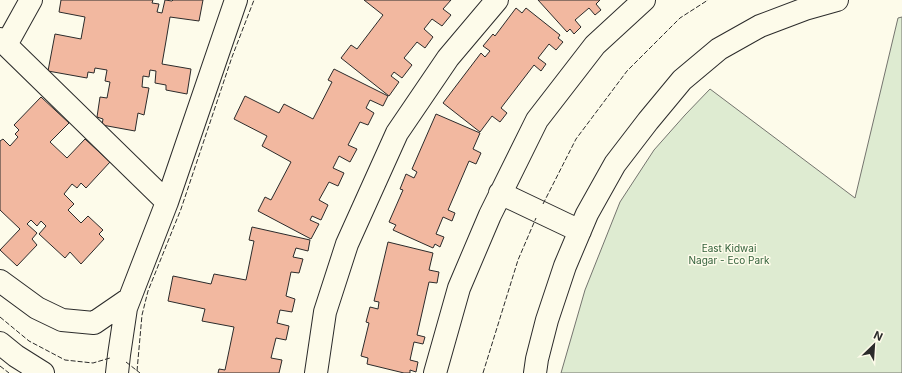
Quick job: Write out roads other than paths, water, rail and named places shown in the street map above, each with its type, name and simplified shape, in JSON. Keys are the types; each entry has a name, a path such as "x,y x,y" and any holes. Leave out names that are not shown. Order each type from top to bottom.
{"street":[{"path":"31,0 3,42 167,202"},
{"path":"118,373 119,355 129,299 167,202 236,0"},
{"path":"316,373 324,312 347,244 397,134 448,58 497,0"},
{"path":"435,373 459,288 500,193 536,120 595,45 644,0"},
{"path":"535,373 547,320 565,266 587,214 615,164 648,121 682,80 719,49 760,26 805,9 837,0"},
{"path":"500,193 580,231"},
{"path":"0,281 37,308 62,320 94,323 129,299"},
{"path":"0,343 16,356 43,373"}],"park label":[{"name":"East Kidwai Nagar - Eco Park","path":"729,254"}]}
